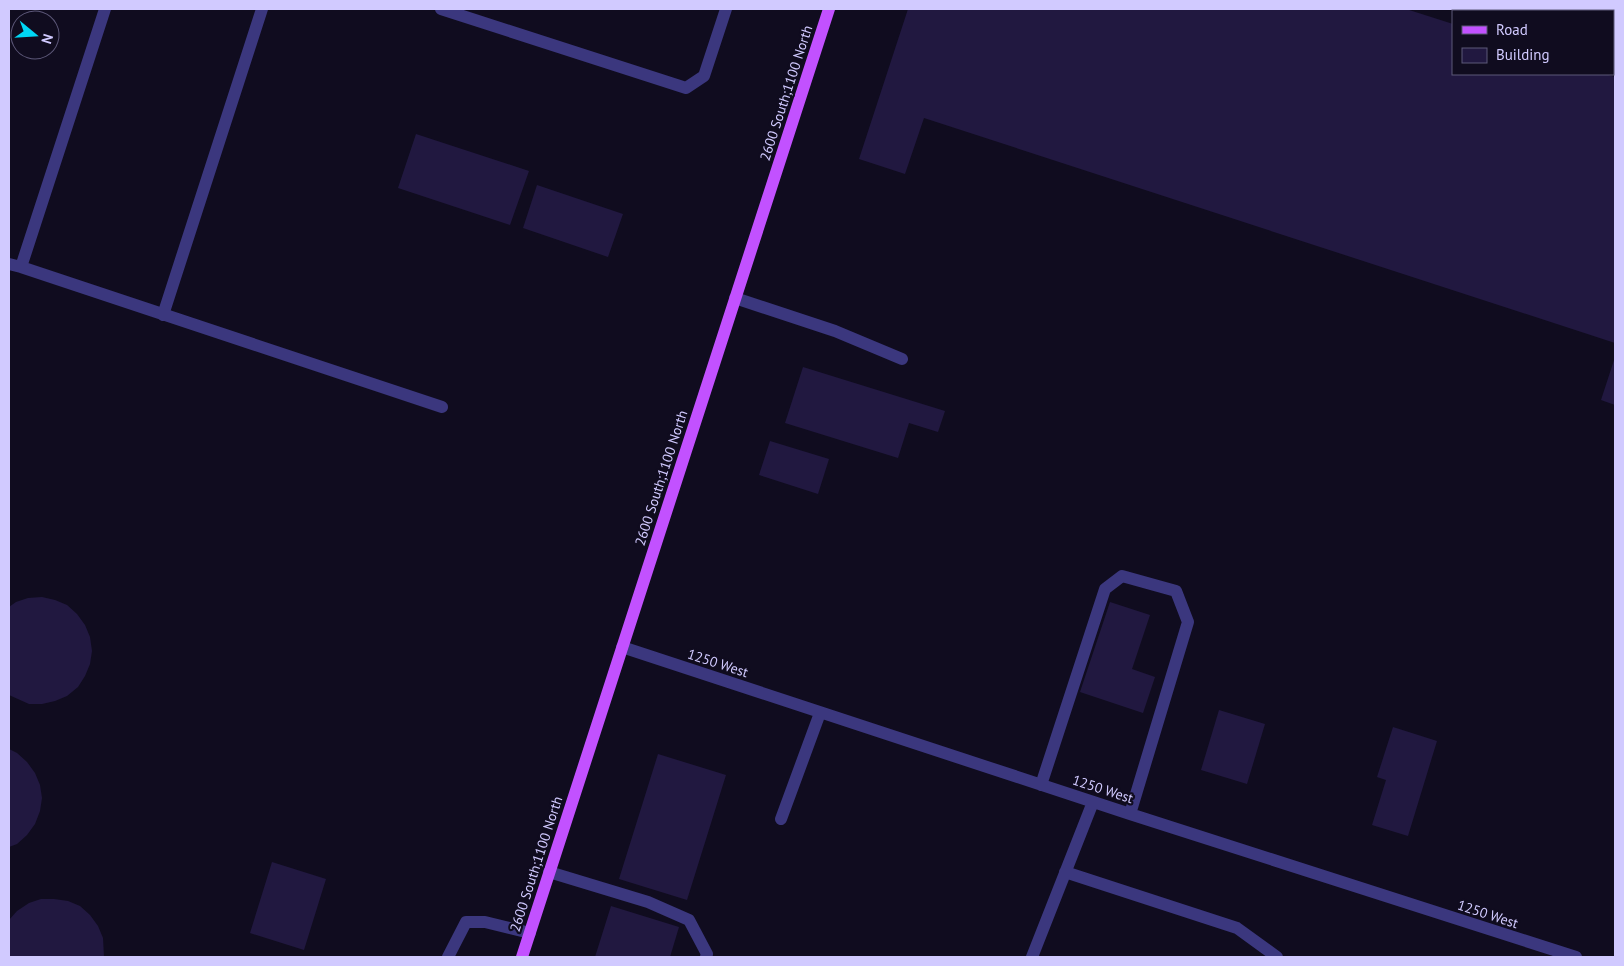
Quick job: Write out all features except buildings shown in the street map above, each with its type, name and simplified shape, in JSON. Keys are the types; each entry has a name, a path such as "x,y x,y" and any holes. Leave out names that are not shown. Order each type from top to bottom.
{"main road":[{"name":"2600 South;1100 North","path":"522,957 829,9"}],"street":[{"path":"105,9 15,266 442,407"},
{"path":"164,315 262,9"},
{"path":"441,9 686,88 704,76 726,9"},
{"path":"735,298 835,331 902,359"},
{"path":"1041,785 1105,590 1122,576 1176,591 1188,622 1130,814"},
{"name":"1250 West","path":"622,647 1093,802 1576,957"},
{"path":"781,819 820,713"},
{"path":"1032,957 1093,802"},
{"path":"549,872 648,902 689,920 707,954 706,957"},
{"path":"1065,872 1237,928 1277,957"},
{"path":"448,957 466,922 485,922 530,933"}]}
